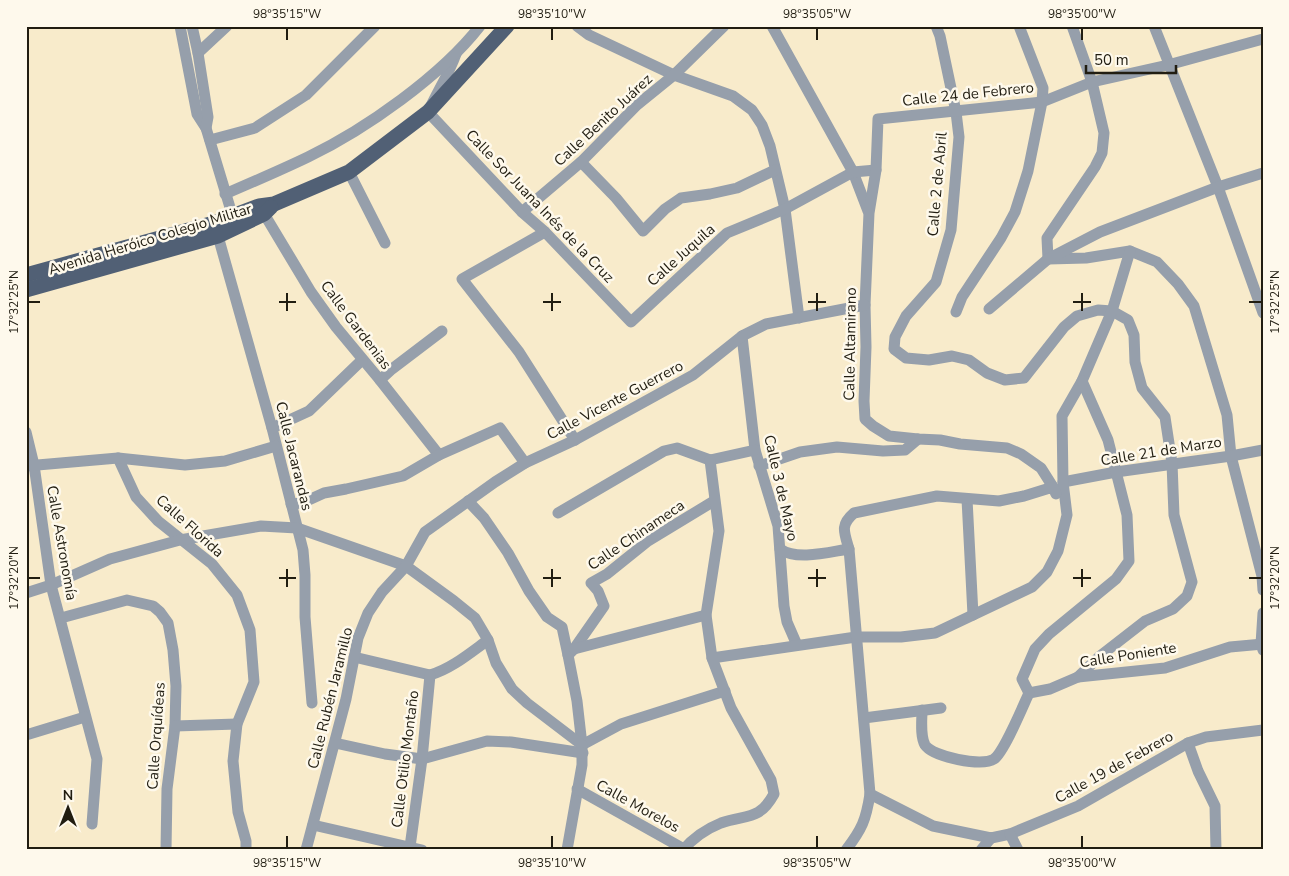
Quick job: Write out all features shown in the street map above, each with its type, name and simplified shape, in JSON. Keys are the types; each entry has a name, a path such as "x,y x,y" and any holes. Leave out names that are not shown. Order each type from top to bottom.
{"main road":[{"name":"Avenida Heróico Colegio Militar","path":"26,290 216,229 349,172 428,112 507,26"},
{"name":"Avenida Heróico Colegio Militar","path":"26,275 216,229"}],"street":[{"path":"180,26 197,114 206,128 234,222"},
{"path":"192,26 208,117 206,128"},
{"path":"198,53 227,26"},
{"path":"210,140 255,128 306,95 376,26"},
{"path":"225,194 310,156 361,127 402,98 456,54 480,26"},
{"path":"577,26 589,35 674,75 733,96 752,110 762,125 770,146 785,209 799,318"},
{"name":"Calle Benito Juárez","path":"522,212 581,162 637,104 674,75 724,26"},
{"path":"772,26 853,172 868,212"},
{"name":"Calle 2 de Abril","path":"936,26 940,36 956,112 959,137 951,230 936,282 906,316 895,337 894,350 906,358 929,360 952,356 969,360 1004,380 1024,378 1064,327 1077,316 1098,310 1112,311"},
{"path":"956,312 962,297 1015,212 1028,171 1042,102 1043,88 1019,26"},
{"path":"1048,259 1047,238 1095,167 1102,153 1104,133 1092,82 1072,26"},
{"path":"1154,26 1218,188 1263,313"},
{"name":"Calle 24 de Febrero","path":"878,119 1042,102 1092,82 1168,65 1263,39"},
{"path":"428,112 450,71 456,54"},
{"name":"Calle Sor Juana Inés de la Cruz","path":"428,112 522,212 544,232 630,322"},
{"name":"Calle Altamirano","path":"878,119 876,170 868,212 864,304 866,347 865,419 889,436 1007,448 1021,454 1041,468 1058,485"},
{"path":"581,162 616,198 643,231 665,209 681,198 737,188 775,170"},
{"path":"785,209 853,172 876,170"},
{"path":"349,172 385,243"},
{"path":"990,309 1048,259 1100,232 1263,173"},
{"name":"Calle Gardenias","path":"266,208 311,292 336,327 438,455"},
{"name":"Calle Juquila","path":"630,322 727,233 785,209"},
{"name":"Calle Jacarandas","path":"216,229 272,428 303,550 305,617 312,702"},
{"path":"544,232 462,279 519,352 575,440"},
{"path":"1048,259 1086,258 1130,251 1157,262 1178,284 1194,306 1227,415 1231,456 1262,576 1263,590"},
{"path":"712,658 856,637 901,637 935,633 1032,587 1047,572 1058,551 1066,515 1058,485 1062,416 1082,381 1112,311 1130,251"},
{"name":"Calle Vicente Guerrero","path":"406,566 425,532 495,482 526,463 575,440 693,375 742,336 766,324 864,304"},
{"path":"1078,678 1100,656 1144,621 1172,609 1187,596 1192,582 1174,515 1172,463 1165,417 1142,388 1135,362 1134,335 1128,320 1112,311"},
{"path":"380,380 442,331"},
{"name":"Calle 3 de Mayo","path":"742,336 755,450 778,526 784,606 787,622 797,645"},
{"path":"272,428 309,410 362,360"},
{"path":"922,710 924,743 927,748 960,760 981,763 995,758 1006,742 1029,693 1022,679 1035,649 1049,634 1116,579 1129,561 1127,516 1108,440 1082,381"},
{"path":"291,504 302,502 324,493 403,476 438,455 500,428 526,463"},
{"name":"Calle Astronomía","path":"26,432 51,585 97,759 92,824"},
{"path":"759,466 800,452 837,448 905,450 918,439"},
{"path":"30,465 118,458 185,465 224,461 276,446"},
{"path":"558,514 664,451 677,448 710,460 755,450"},
{"name":"Calle 21 de Marzo","path":"849,549 844,530 846,520 854,513 937,496 999,501 1116,472 1263,450"},
{"name":"Calle Florida","path":"118,458 136,497 158,521 212,564 237,595 250,630 254,682 237,724 233,761 238,812 246,841 246,850"},
{"path":"683,849 696,836 713,827 757,814 767,806 774,794 770,780 739,723 712,658 706,615 719,531 710,460"},
{"path":"967,499 973,615"},
{"path":"468,501 484,518 508,553 547,617 562,627 571,652 583,749 567,850"},
{"name":"Calle Chinameca","path":"571,652 604,606 598,591 591,583 607,574 648,541 714,501"},
{"path":"26,593 51,585 110,559 180,540 261,526 297,528 406,566 454,601 474,618 488,640 496,663 512,689 583,749"},
{"path":"780,549 786,553 814,555 849,549 870,794 866,817 860,832 846,850"},
{"name":"Calle Rubén Jaramillo","path":"306,850 346,699 358,638 368,613 382,592 406,566"},
{"name":"Calle Orquídeas","path":"61,618 126,600 153,606 168,623 173,650 176,686 175,726 167,789 166,850"},
{"path":"1262,646 1263,613"},
{"path":"571,652 706,615"},
{"path":"354,657 430,675 461,660 488,640"},
{"name":"Calle Poniente","path":"1029,693 1050,689 1078,678 1165,668 1230,648 1262,646"},
{"name":"Calle Otilio Montaño","path":"416,848 430,675"},
{"path":"335,743 385,754 422,759 487,741 583,749 621,724 725,691"},
{"path":"864,718 941,708"},
{"path":"26,735 85,717"},
{"path":"175,726 237,724"},
{"name":"Calle 19 de Febrero","path":"870,794 933,826 991,838 1010,834 1078,806 1188,743 1206,737 1263,730"},
{"path":"1188,743 1198,771 1215,806 1216,850"},
{"name":"Calle Morelos","path":"577,789 683,849"},
{"path":"313,825 416,848"},
{"path":"1010,834 1018,850"},
{"path":"981,850 991,838"}]}
